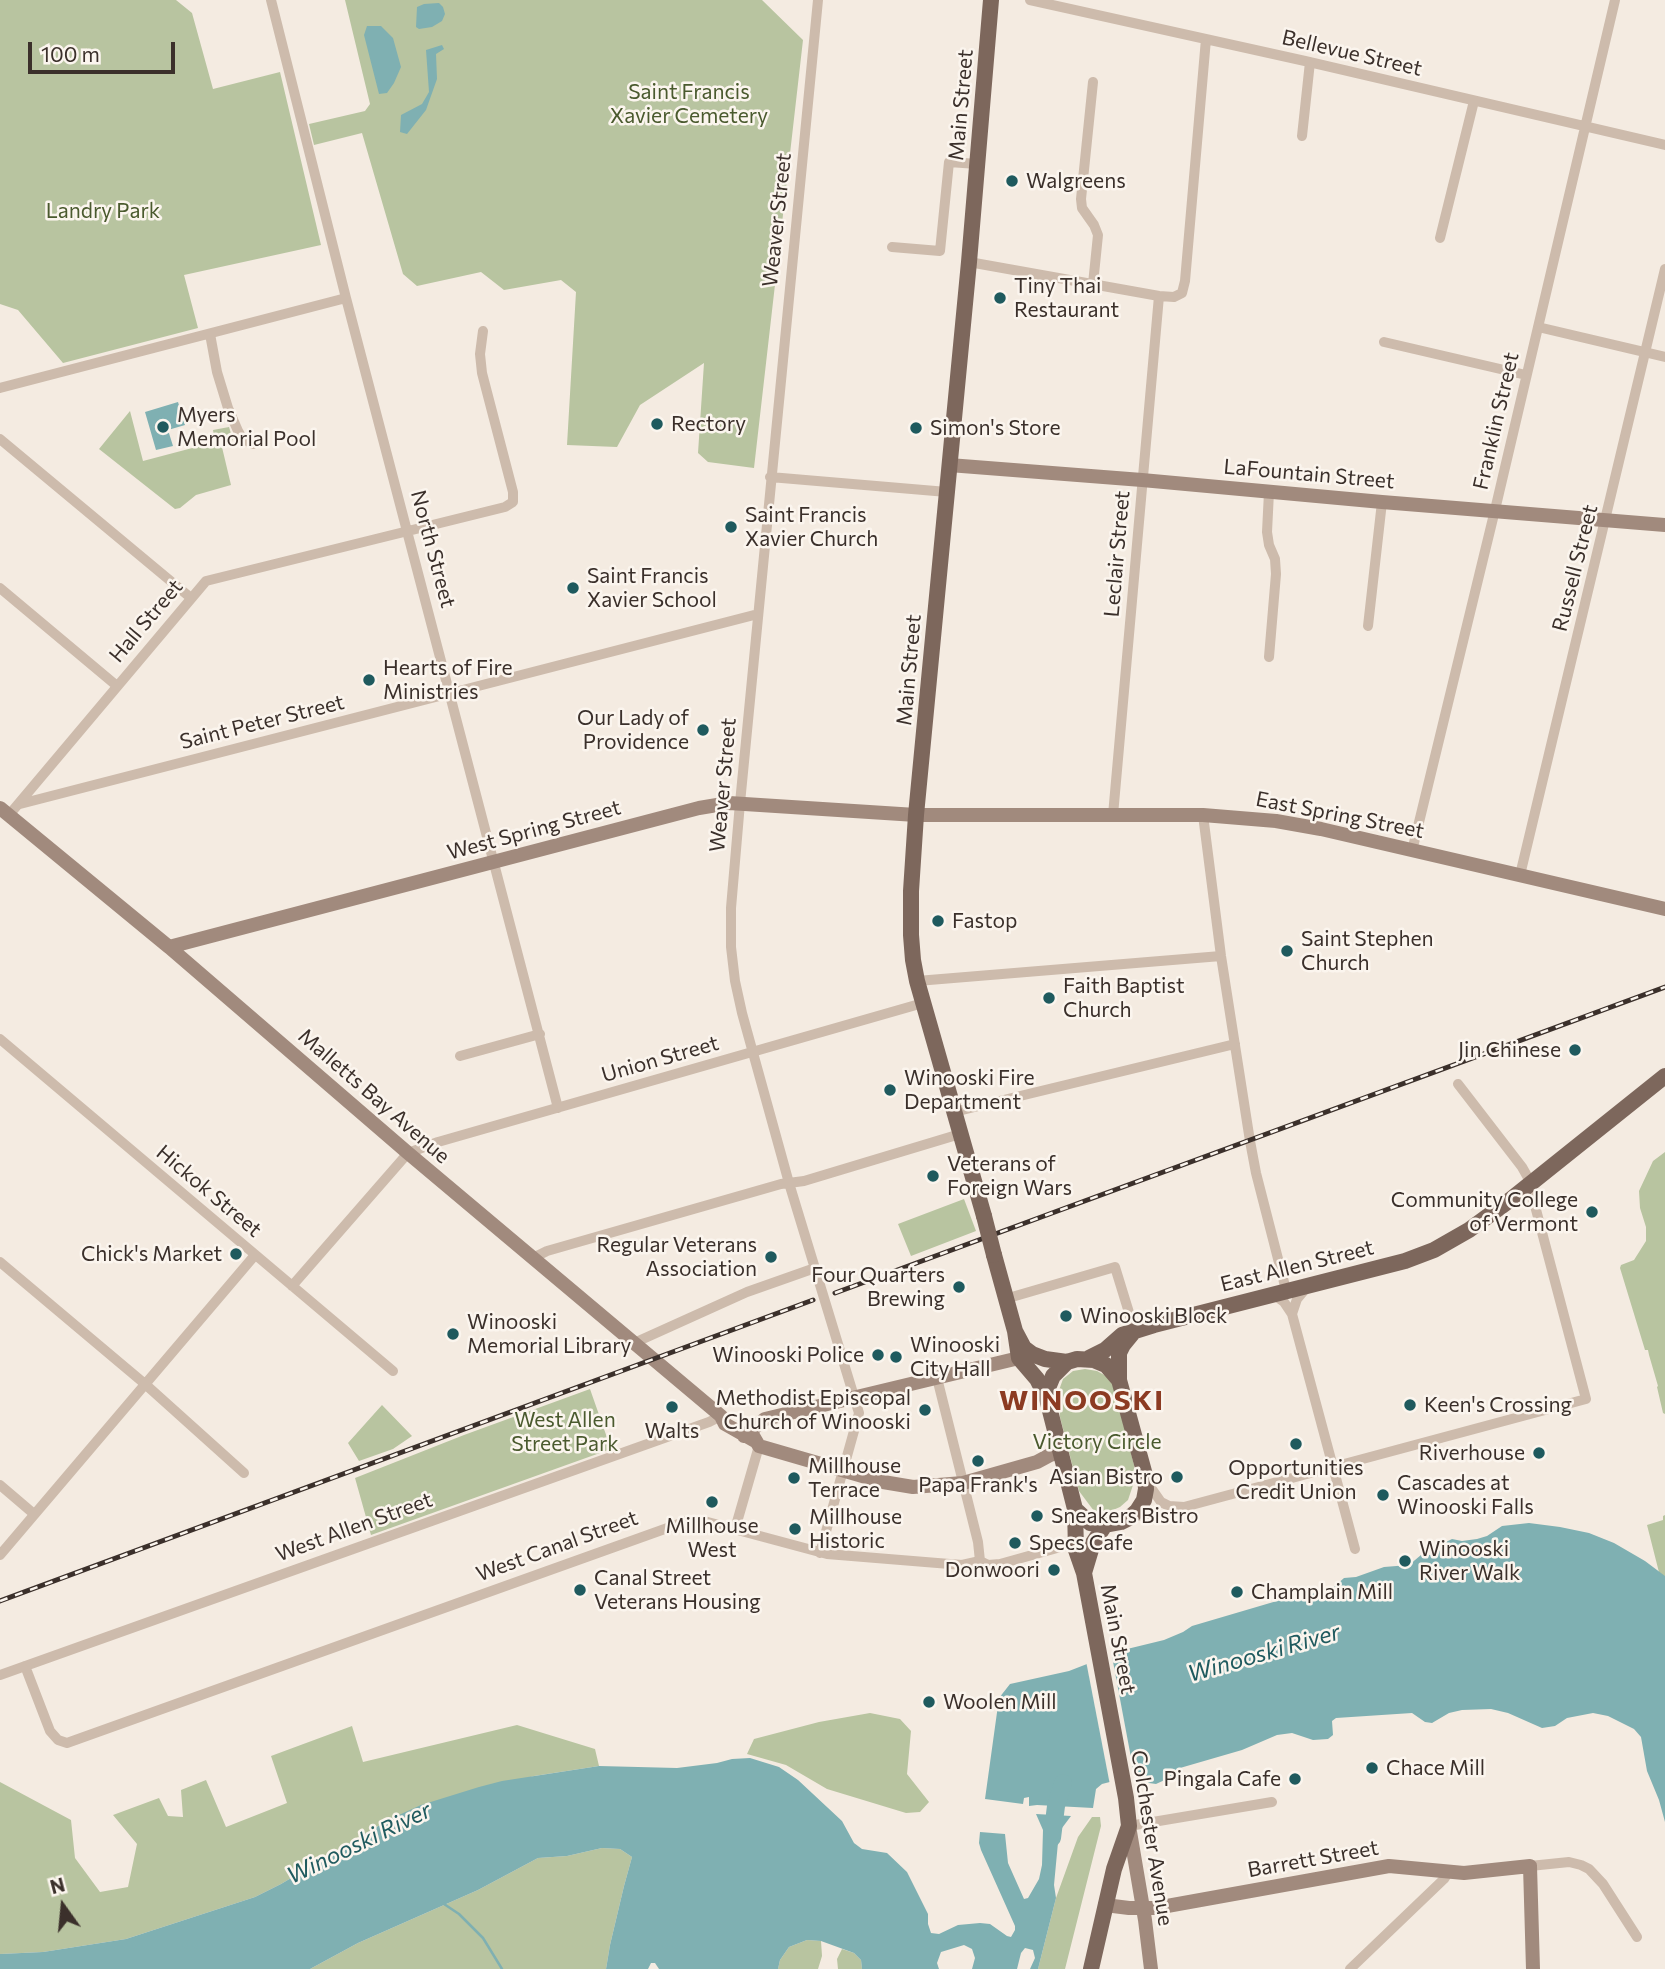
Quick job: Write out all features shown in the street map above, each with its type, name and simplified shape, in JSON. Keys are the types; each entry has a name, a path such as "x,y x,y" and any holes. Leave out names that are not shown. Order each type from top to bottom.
{"main road":[{"name":"Main Street","path":"991,0 969,262 916,815 911,935 917,981 1005,1299 1020,1343 1032,1354 1045,1359 1066,1362 1089,1358"},
{"name":"East Allen Street","path":"1089,1358 1105,1350 1122,1335 1428,1253 1461,1235 1529,1185 1665,1076"},
{"name":"Main Street","path":"1015,1331 1019,1358 1037,1379 1047,1399 1056,1454 1075,1509 1075,1544 1084,1573 1110,1714"},
{"path":"1075,1509 1090,1523 1105,1525 1121,1522 1133,1515 1144,1500 1146,1481 1119,1380 1119,1353 1135,1332"},
{"path":"1089,1358 1106,1365 1119,1380"},
{"path":"1047,1399 1049,1382 1056,1370 1066,1362"},
{"name":"Main Street","path":"1084,1573 1093,1543 1105,1525"},
{"name":"Colchester Avenue","path":"1110,1714 1129,1826"},
{"path":"1091,1969 1114,1869 1129,1826"}],"street":[{"name":"North Street","path":"271,0 346,298 558,1108"},
{"name":"Weaver Street","path":"818,0 740,803 731,908 731,947 735,981 753,1052 789,1183 859,1413 820,1553"},
{"name":"Bellevue Street","path":"1030,0 1665,145"},
{"name":"Franklin Street","path":"1412,851 1615,0"},
{"path":"969,262 1159,296 1174,297 1182,293 1206,39"},
{"path":"1303,136 1310,62"},
{"path":"1093,82 1081,199 1082,208 1098,235 1093,284"},
{"path":"1440,238 1474,100"},
{"path":"892,247 940,251 949,162 977,164"},
{"name":"Russell Street","path":"1520,875 1665,269"},
{"name":"Leclair Street","path":"1113,815 1159,296"},
{"path":"0,388 346,298"},
{"path":"1538,327 1665,357"},
{"name":"Hall Street","path":"6,809 117,685 202,584 210,579 505,507 513,502 513,492 482,373 480,354 483,331"},
{"path":"210,334 217,372 228,408 242,438 253,444"},
{"path":"1384,342 1526,375"},
{"path":"0,439 191,598"},
{"name":"LaFountain Street","path":"949,465 1665,525"},
{"path":"770,477 947,492"},
{"path":"1269,492 1267,532 1276,564 1269,657"},
{"path":"1368,626 1382,502"},
{"path":"0,588 117,685"},
{"name":"Saint Peter Street","path":"6,809 758,614"},
{"name":"West Spring Street","path":"169,947 717,804 740,803 916,815"},
{"name":"Malletts Bay Avenue","path":"6,809 408,1153 721,1416 729,1418 752,1438 843,1471 904,1486 962,1483 1056,1454"},
{"name":"East Spring Street","path":"916,815 1203,816 1276,821 1321,829 1665,909"},
{"path":"1203,816 1235,1044 1256,1173 1280,1292 1292,1314 1355,1549"},
{"path":"917,981 1221,956"},
{"name":"Union Street","path":"408,1153 427,1145 923,1003"},
{"path":"460,1056 540,1034"},
{"name":"Hickok Street","path":"0,1039 393,1371"},
{"path":"954,1112 1235,1044"},
{"path":"1133,1515 1159,1517 1184,1507 1586,1399 1534,1202 1522,1167 1458,1084"},
{"path":"533,1258 547,1251 699,1207 804,1181 960,1134"},
{"path":"292,1286 408,1153"},
{"path":"0,1555 255,1255"},
{"path":"0,1262 145,1384 244,1473"},
{"path":"1005,1299 1115,1267 1135,1332"},
{"path":"634,1343 747,1292 815,1268"},
{"path":"1292,1314 1297,1300 1308,1285"},
{"path":"735,1529 752,1438 765,1419 1019,1358"},
{"path":"937,1378 980,1561"},
{"name":"West Allen Street","path":"0,1675 721,1416"},
{"path":"1146,1481 1161,1502 1169,1506 1184,1507"},
{"path":"0,1485 34,1514"},
{"name":"West Canal Street","path":"24,1666 50,1731 58,1740 67,1743 680,1522 698,1520 820,1553 962,1565 980,1561 988,1565 1000,1564 1075,1544"},
{"path":"1129,1826 1272,1802"},
{"name":"Colchester Avenue","path":"1129,1826 1151,1969"},
{"path":"1533,1969 1530,1866 1569,1862 1589,1869 1603,1884 1637,1937"},
{"name":"Barrett Street","path":"1105,1905 1143,1909 1181,1904 1375,1868 1403,1866 1474,1872 1530,1866"},
{"path":"1350,1969 1444,1879 1448,1871"}],"green space":[{"name":"Landry Park","path":"0,0 176,0 192,13 213,89 280,72 321,245 184,275 198,328 63,363 18,310 0,304"},
{"name":"Saint Francis Xavier Cemetery","path":"345,0 762,0 803,40 754,468 708,462 698,453 704,363 640,405 617,447 567,445 576,292 561,280 504,290 481,272 417,286 403,274 362,133 314,145 309,124 365,111 370,104"},
{"path":"130,411 143,461 215,442 213,430 229,427 233,440 221,443 231,485 196,495 175,509 99,449"},
{"path":"1665,1152 1665,1414 1648,1350 1645,1350 1620,1268 1621,1265 1634,1260 1646,1241 1639,1191 1653,1161"},
{"path":"964,1199 976,1231 911,1256 898,1224"},
{"name":"Victory Circle","path":"1073,1371 1097,1371 1113,1384 1134,1465 1134,1482 1128,1500 1120,1507 1100,1514 1094,1511 1079,1491 1060,1417 1058,1393 1063,1379"},
{"name":"West Allen Street Park","path":"590,1389 611,1449 371,1535 355,1478"},
{"path":"382,1405 412,1436 393,1449 359,1461 348,1443"},
{"path":"1665,1515 1665,1596 1647,1525 1663,1520"},
{"path":"870,1713 900,1719 911,1731 907,1774 929,1802 920,1812 906,1813 827,1789 786,1765 747,1754 754,1739 819,1722"},
{"path":"517,1725 595,1749 599,1766 534,1776 390,1819 255,1897 126,1939 43,1952 0,1954 0,1782 71,1820 75,1858 100,1892 128,1887 137,1844 113,1815 159,1798 168,1816 183,1817 181,1790 206,1780 226,1827 287,1803 271,1756 352,1726 363,1762"},
{"path":"1092,1817 1100,1817 1101,1826 1065,1969 1038,1969 1056,1898 1078,1837"},
{"path":"602,1848 620,1849 632,1857 606,1969 310,1969 358,1943 478,1890 538,1858 567,1856"},
{"path":"807,1940 821,1941 822,1956 818,1969 778,1969 780,1960 789,1947"},
{"path":"842,1949 854,1953 861,1960 862,1969 838,1969 837,1959"}],"water":[{"path":"439,3 445,14 442,21 432,27 416,27 417,7"},
{"path":"367,26 381,26 393,38 401,67 387,93 379,94 364,35"},
{"path":"442,45 444,49 436,54 437,79 426,110 407,134 400,132 401,115 422,104 429,92 426,50"},
{"name":"Myers Memorial Pool","path":"178,402 185,425 168,430 173,446 156,450 145,412"},
{"path":"1529,1523 1589,1533 1614,1543 1665,1576 1665,1822 1647,1771 1641,1737 1634,1729 1608,1716 1593,1713 1567,1718 1555,1726 1542,1728 1508,1713 1491,1709 1449,1713 1432,1723 1425,1722 1412,1713 1336,1718 1332,1721 1333,1735 1328,1739 1313,1740 1292,1733 1277,1735 1242,1750 1180,1768 1169,1778 1156,1784 1137,1775 1102,1784 1096,1789 1093,1808 1029,1806 1029,1797 1024,1798 1023,1804 985,1799 999,1698 1010,1684 1069,1671 1123,1650 1164,1640 1192,1626 1334,1587 1344,1578 1356,1577 1384,1567 1409,1565 1421,1555 1427,1556 1441,1550 1444,1543 1452,1539 1477,1539 1502,1526"},
{"path":"750,1758 779,1767 798,1780 842,1821 854,1843 862,1849 887,1853 907,1872 928,1914 931,1933 939,1934 958,1925 980,1923 990,1924 1011,1937 1015,1926 981,1850 980,1832 1005,1834 1008,1863 1024,1899 1028,1898 1039,1879 1042,1865 1043,1830 1036,1814 1071,1816 1059,1832 1054,1885 1056,1898 1038,1969 1030,1969 1035,1958 1033,1950 1025,1948 1017,1969 972,1969 975,1958 972,1949 964,1945 941,1952 937,1963 939,1969 862,1969 861,1960 854,1953 821,1941 807,1940 789,1947 780,1960 778,1969 659,1969 655,1963 651,1963 648,1969 606,1969 632,1857 620,1849 602,1848 567,1856 538,1858 478,1890 358,1943 310,1969 0,1969 0,1954 43,1952 126,1939 255,1897 390,1819 421,1805 479,1787 599,1766 677,1768"}],"pier":[{"path":"1111,1651 1135,1779 1110,1785 1086,1661"}],"waterway":[{"name":"Winooski River","path":"1052,1838 1056,1806 1063,1783"},
{"path":"444,1904 459,1914 483,1938 502,1969"}],"railway":[{"path":"835,1293 1665,987"},
{"path":"0,1601 813,1300"}],"place":[{"name":"Walgreens","path":"1012,181"},
{"name":"Tiny Thai Restaurant","path":"1000,298"},
{"name":"Rectory","path":"657,424"},
{"name":"Myers Memorial Pool","path":"163,427"},
{"name":"Simon's Store","path":"916,428"},
{"name":"Saint Francis Xavier Church","path":"731,527"},
{"name":"Saint Francis Xavier School","path":"573,588"},
{"name":"Hearts of Fire Ministries","path":"369,680"},
{"name":"Our Lady of Providence","path":"703,730"},
{"name":"Fastop","path":"938,921"},
{"name":"Saint Stephen Church","path":"1287,951"},
{"name":"Faith Baptist Church","path":"1049,998"},
{"name":"Jin Chinese","path":"1575,1050"},
{"name":"Winooski Fire Department","path":"890,1090"},
{"name":"Veterans of Foreign Wars","path":"933,1176"},
{"name":"Community College of Vermont","path":"1592,1212"},
{"name":"Chick's Market","path":"236,1254"},
{"name":"Regular Veterans Association","path":"771,1257"},
{"name":"Four Quarters Brewing","path":"959,1287"},
{"name":"Winooski Block","path":"1066,1316"},
{"name":"Winooski Memorial Library","path":"453,1334"},
{"name":"Winooski Police","path":"878,1355"},
{"name":"Winooski City Hall","path":"896,1357"},
{"name":"Keen's Crossing","path":"1410,1405"},
{"name":"Walts","path":"672,1407"},
{"name":"Methodist Episcopal Church of Winooski","path":"925,1410"},
{"name":"Opportunities Credit Union","path":"1296,1444"},
{"name":"Riverhouse","path":"1539,1453"},
{"name":"Papa Frank's","path":"978,1461"},
{"name":"Asian Bistro","path":"1177,1477"},
{"name":"Millhouse Terrace","path":"794,1478"},
{"name":"Cascades at Winooski Falls","path":"1383,1495"},
{"name":"Millhouse West","path":"712,1502"},
{"name":"Sneakers Bistro","path":"1037,1516"},
{"name":"Millhouse Historic","path":"795,1529"},
{"name":"Specs Cafe","path":"1015,1543"},
{"name":"Winooski River Walk","path":"1405,1561"},
{"name":"Donwoori","path":"1054,1570"},
{"name":"Canal Street Veterans Housing","path":"580,1590"},
{"name":"Champlain Mill","path":"1237,1592"},
{"name":"Woolen Mill","path":"929,1702"},
{"name":"Chace Mill","path":"1372,1768"},
{"name":"Pingala Cafe","path":"1295,1779"}],"district":[{"name":"WINOOSKI","path":"1082,1401"}]}
